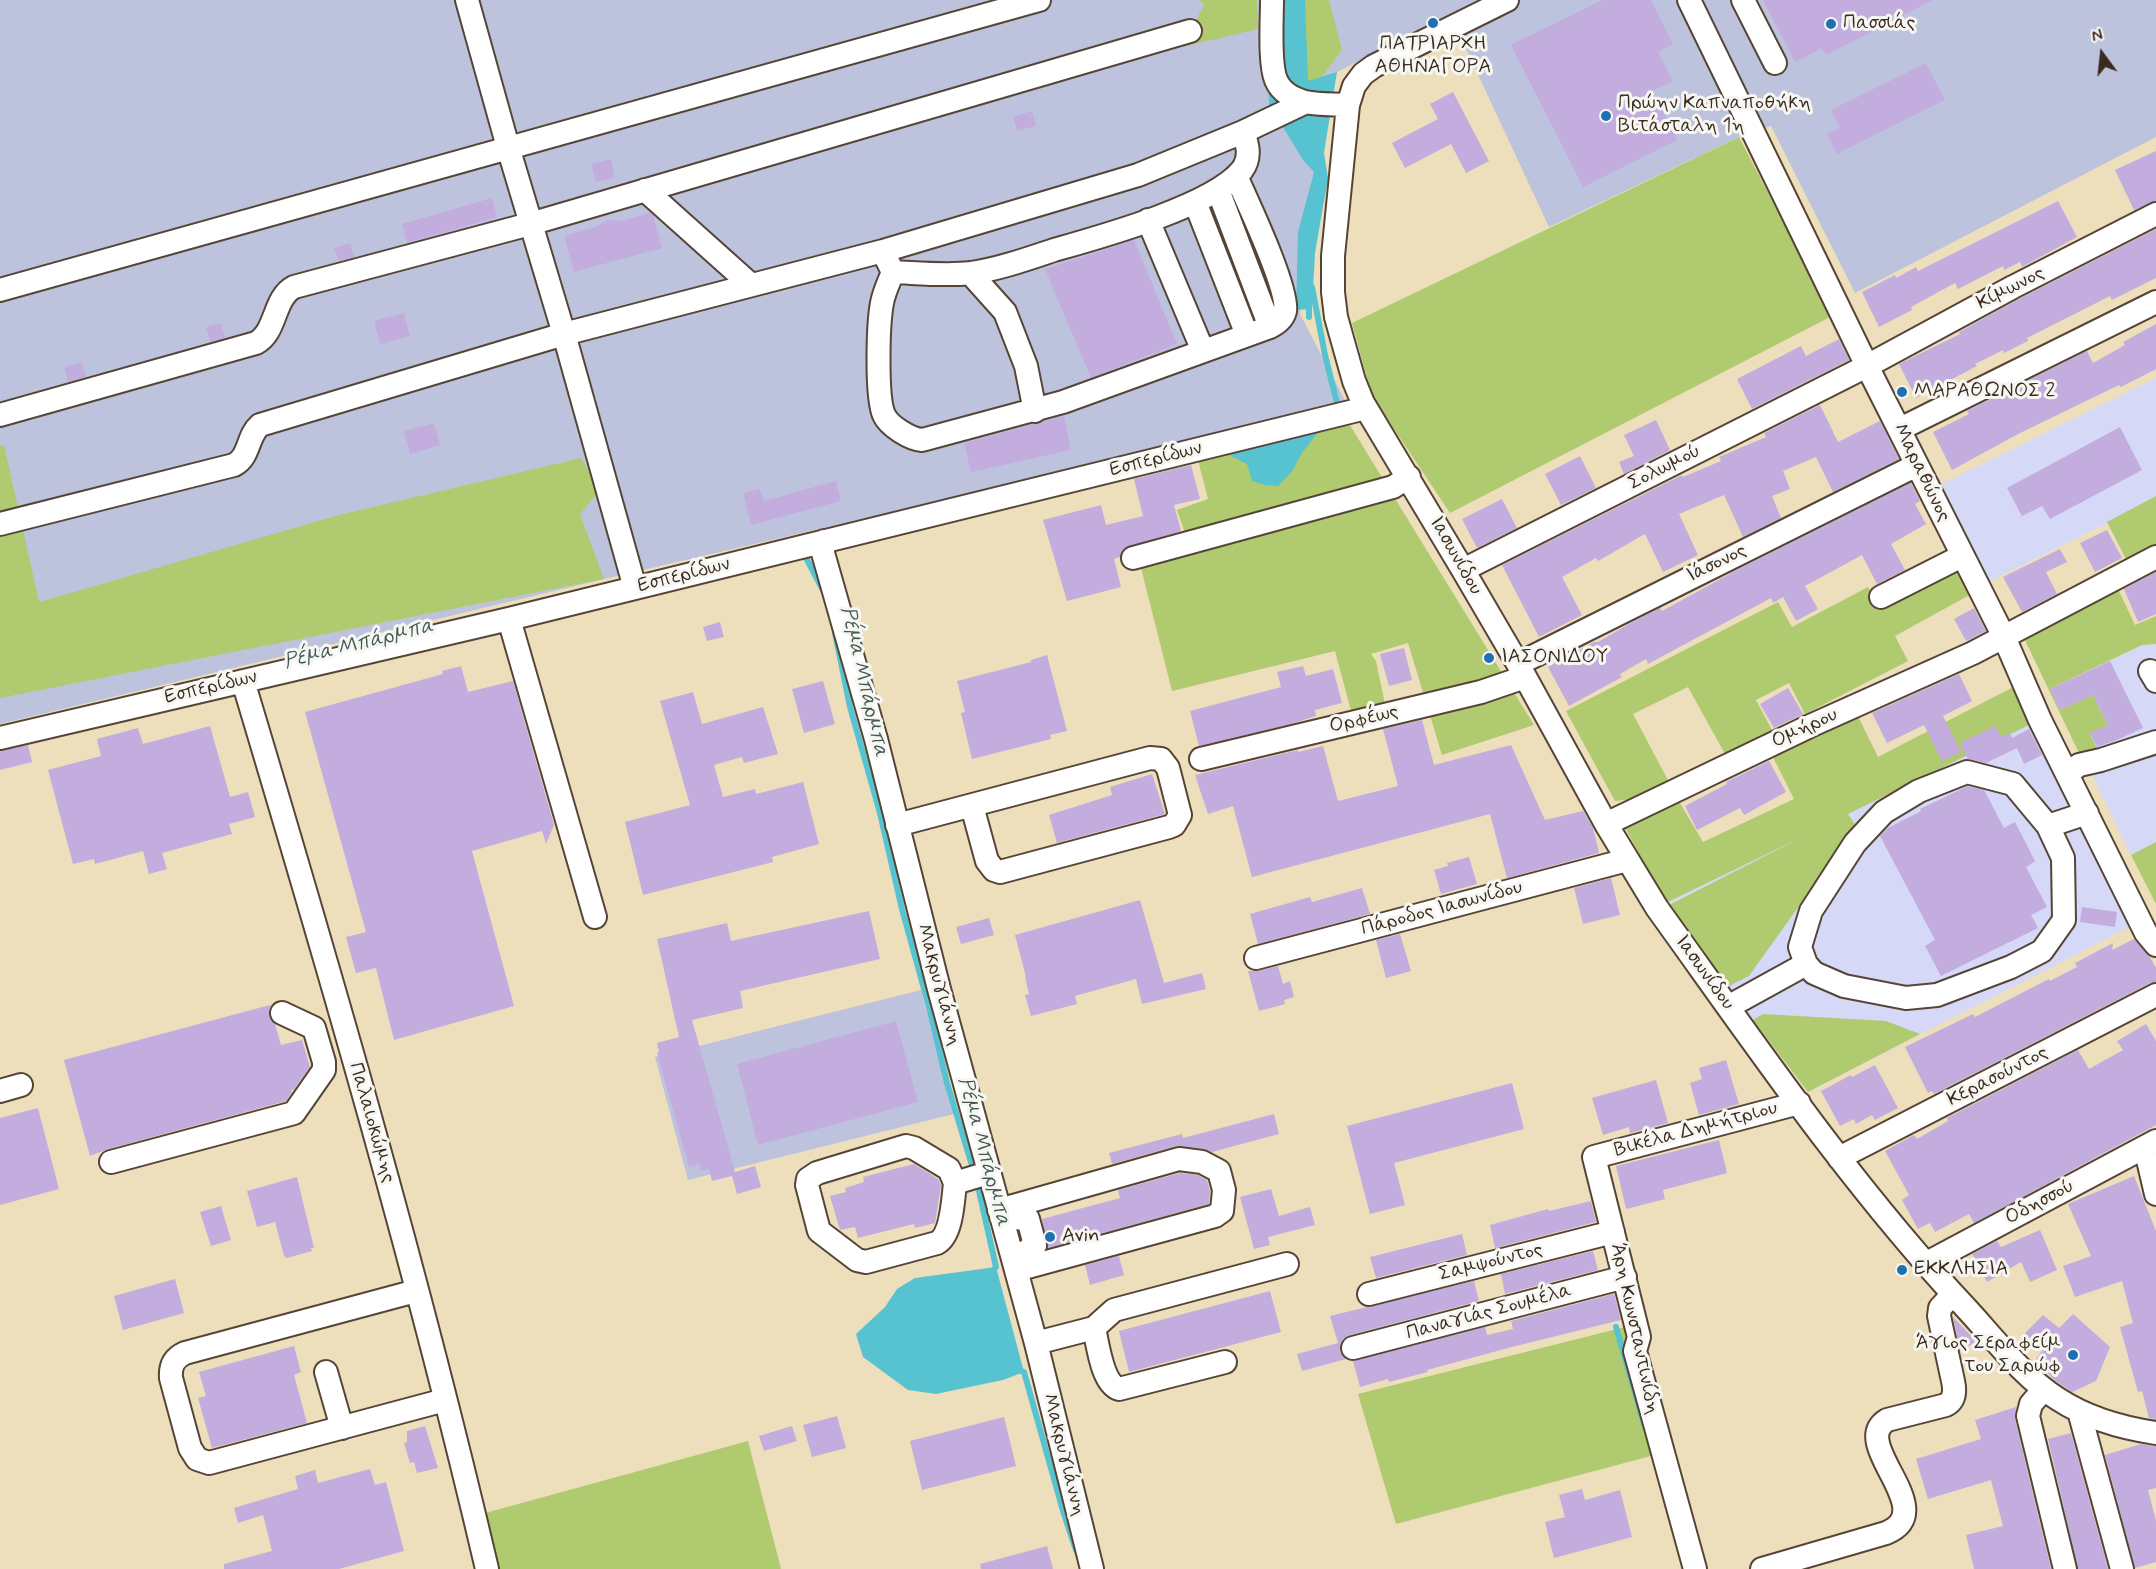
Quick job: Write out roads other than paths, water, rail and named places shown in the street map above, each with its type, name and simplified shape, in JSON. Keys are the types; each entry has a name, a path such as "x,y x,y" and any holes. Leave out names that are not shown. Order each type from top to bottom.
{"street":[{"path":"0,290 1039,0"},
{"path":"1272,0 1273,60 1276,80 1283,91 1306,102 1348,105"},
{"name":"Ιασωνίδου","path":"1507,0 1368,70 1354,86 1348,105 1333,256 1333,292 1336,317 1357,390 1522,670 1606,824 1657,908 1839,1158 1925,1264 2044,1389 2079,1411 2124,1427 2156,1433"},
{"name":"Μαραθώνος","path":"1689,0 1867,366 2004,637 2040,720 2146,933 2156,945"},
{"path":"1743,0 1775,63"},
{"path":"470,1 508,147 564,334 635,588"},
{"path":"0,415 256,343 266,335 285,295 294,287 530,224 1190,31"},
{"path":"0,524 234,465 242,459 255,430 263,424 564,334 883,251 1138,175 1243,132 1306,102"},
{"path":"893,272 970,273 1038,256 1110,234 1195,202 1218,190 1236,176 1245,165 1249,147 1243,132"},
{"path":"883,251 893,272 885,291 881,316 879,399 886,420 912,438 922,440 1035,411 1277,323 1284,314 1282,286 1236,176"},
{"path":"645,190 751,285"},
{"path":"1218,190 1270,327"},
{"path":"1195,202 1247,335"},
{"name":"Κίμωνος","path":"1867,366 2013,287 2156,214"},
{"path":"1149,220 1203,351"},
{"path":"970,273 1005,312 1026,366 1035,411"},
{"path":"1900,429 2156,302"},
{"name":"Σολωμού","path":"1464,570 1867,366"},
{"name":"Εσπερίδων","path":"0,738 509,619 1366,408"},
{"name":"Ιάσονος","path":"1522,670 1917,465"},
{"path":"1133,558 1393,487 1409,477"},
{"name":"Μακρυγιάννη","path":"824,541 821,546 876,740 988,1173 1000,1214 1020,1262 1036,1343 1092,1569"},
{"path":"1881,597 1962,556"},
{"name":"Ομήρου","path":"1606,824 1810,726 2004,637 2156,557"},
{"path":"509,619 595,917"},
{"name":"Ορφέως","path":"1201,759 1481,692 1522,670"},
{"name":"Παλαιοκώμης","path":"243,681 342,1019 445,1400 487,1569"},
{"path":"2067,774 2079,765 2156,742"},
{"path":"897,825 1156,758 1161,759 1168,768 1180,815 1174,825 1169,827 1000,872 994,870 987,861 972,806"},
{"path":"1967,772 2013,784 2048,826 2063,858 2064,920 2042,951 2011,967 1937,995 1906,998 1844,986 1814,973 1806,964 1800,947 1810,911 1862,835 1884,812 1919,791 1967,772"},
{"path":"2048,826 2087,813"},
{"name":"Πάροδος Ιασωνίδου","path":"1256,958 1627,860"},
{"path":"1728,1007 1806,964"},
{"name":"Κερασούντος","path":"1839,1158 2156,995"},
{"path":"282,1013 314,1028 342,1019"},
{"path":"111,1162 294,1113 324,1070 324,1062 314,1028"},
{"name":"Βικέλα Δημήτριου","path":"1594,1157 1798,1103"},
{"path":"2150,1144 2156,1194"},
{"name":"Οδησσού","path":"1925,1264 2150,1144"},
{"path":"906,1146 914,1148 949,1169 955,1183 944,1239 937,1243 866,1262 857,1260 819,1231 807,1185 808,1179 817,1173 906,1146"},
{"name":"Άρη Κωνσταντινίδη","path":"1594,1157 1639,1337 1635,1351 1695,1569"},
{"path":"1000,1214 1179,1159 1202,1162 1219,1171 1224,1190 1222,1211 1215,1216 1020,1262"},
{"path":"955,1183 988,1173"},
{"name":"Σαμψούντος","path":"1369,1294 1613,1232"},
{"path":"1036,1343 1094,1328 1114,1310 1287,1264"},
{"name":"Παναγιάς Σουμέλα","path":"1353,1348 1625,1277"},
{"path":"416,1291 185,1353 175,1360 171,1378 190,1448 197,1459 202,1462 215,1463 445,1400"},
{"path":"1762,1569 1886,1533 1900,1525 1904,1518 1904,1510 1891,1469 1878,1446 1877,1432 1887,1420 1946,1405 1952,1399 1955,1390 1939,1316 1942,1305 1953,1294"},
{"path":"1094,1328 1107,1378 1114,1387 1119,1389 1225,1362"},
{"path":"326,1372 342,1428"},
{"path":"2044,1389 2031,1404 2028,1416 2065,1569"},
{"path":"2079,1411 2122,1569"}],"water":[{"path":"1266,0 1305,0 1308,81 1337,72 1324,153 1328,178 1315,253 1312,309 1296,310 1298,232 1314,172 1303,160 1269,104"},
{"path":"1328,420 1301,454 1293,470 1278,486 1252,481 1247,464 1231,456 1230,434"},
{"path":"996,1267 1024,1372 1003,1380 936,1394 908,1390 863,1357 856,1334 885,1307 897,1289 915,1278"}],"waterway":[{"path":"1312,287 1339,411"},
{"path":"1309,301 1309,317"},
{"name":"Ρέμα Μπάρμπα","path":"803,552 824,592"},
{"name":"Ρέμα Μπάρμπα","path":"835,633 850,707 880,813 902,909 947,1083 974,1172"},
{"name":"Ρέμα Μπάρμπα","path":"977,1182 996,1267 991,1272"},
{"path":"1616,1327 1644,1424"},
{"name":"Ρέμα Μπάρμπα","path":"1016,1369 1024,1372 1076,1550"}],"place":[{"name":"ΠΑΤΡΙΑΡΧΗ ΑΘΗΝΑΓΟΡΑ","path":"1433,23"},
{"name":"Πασσιάς","path":"1831,24"},
{"name":"Πρώην Καπναποθήκη Βιτάσταλη 1η","path":"1606,116"},
{"name":"ΜΑΡΑΘΩΝΟΣ 2","path":"1902,392"},
{"name":"ΙΑΣΟΝΙΔΟΥ","path":"1489,658"},
{"name":"Avin","path":"1050,1237"},
{"name":"ΕΚΚΛΗΣΙΑ","path":"1902,1270"},
{"name":"Άγιος Σεραφείμ του Σαρώφ","path":"2073,1355"}]}
